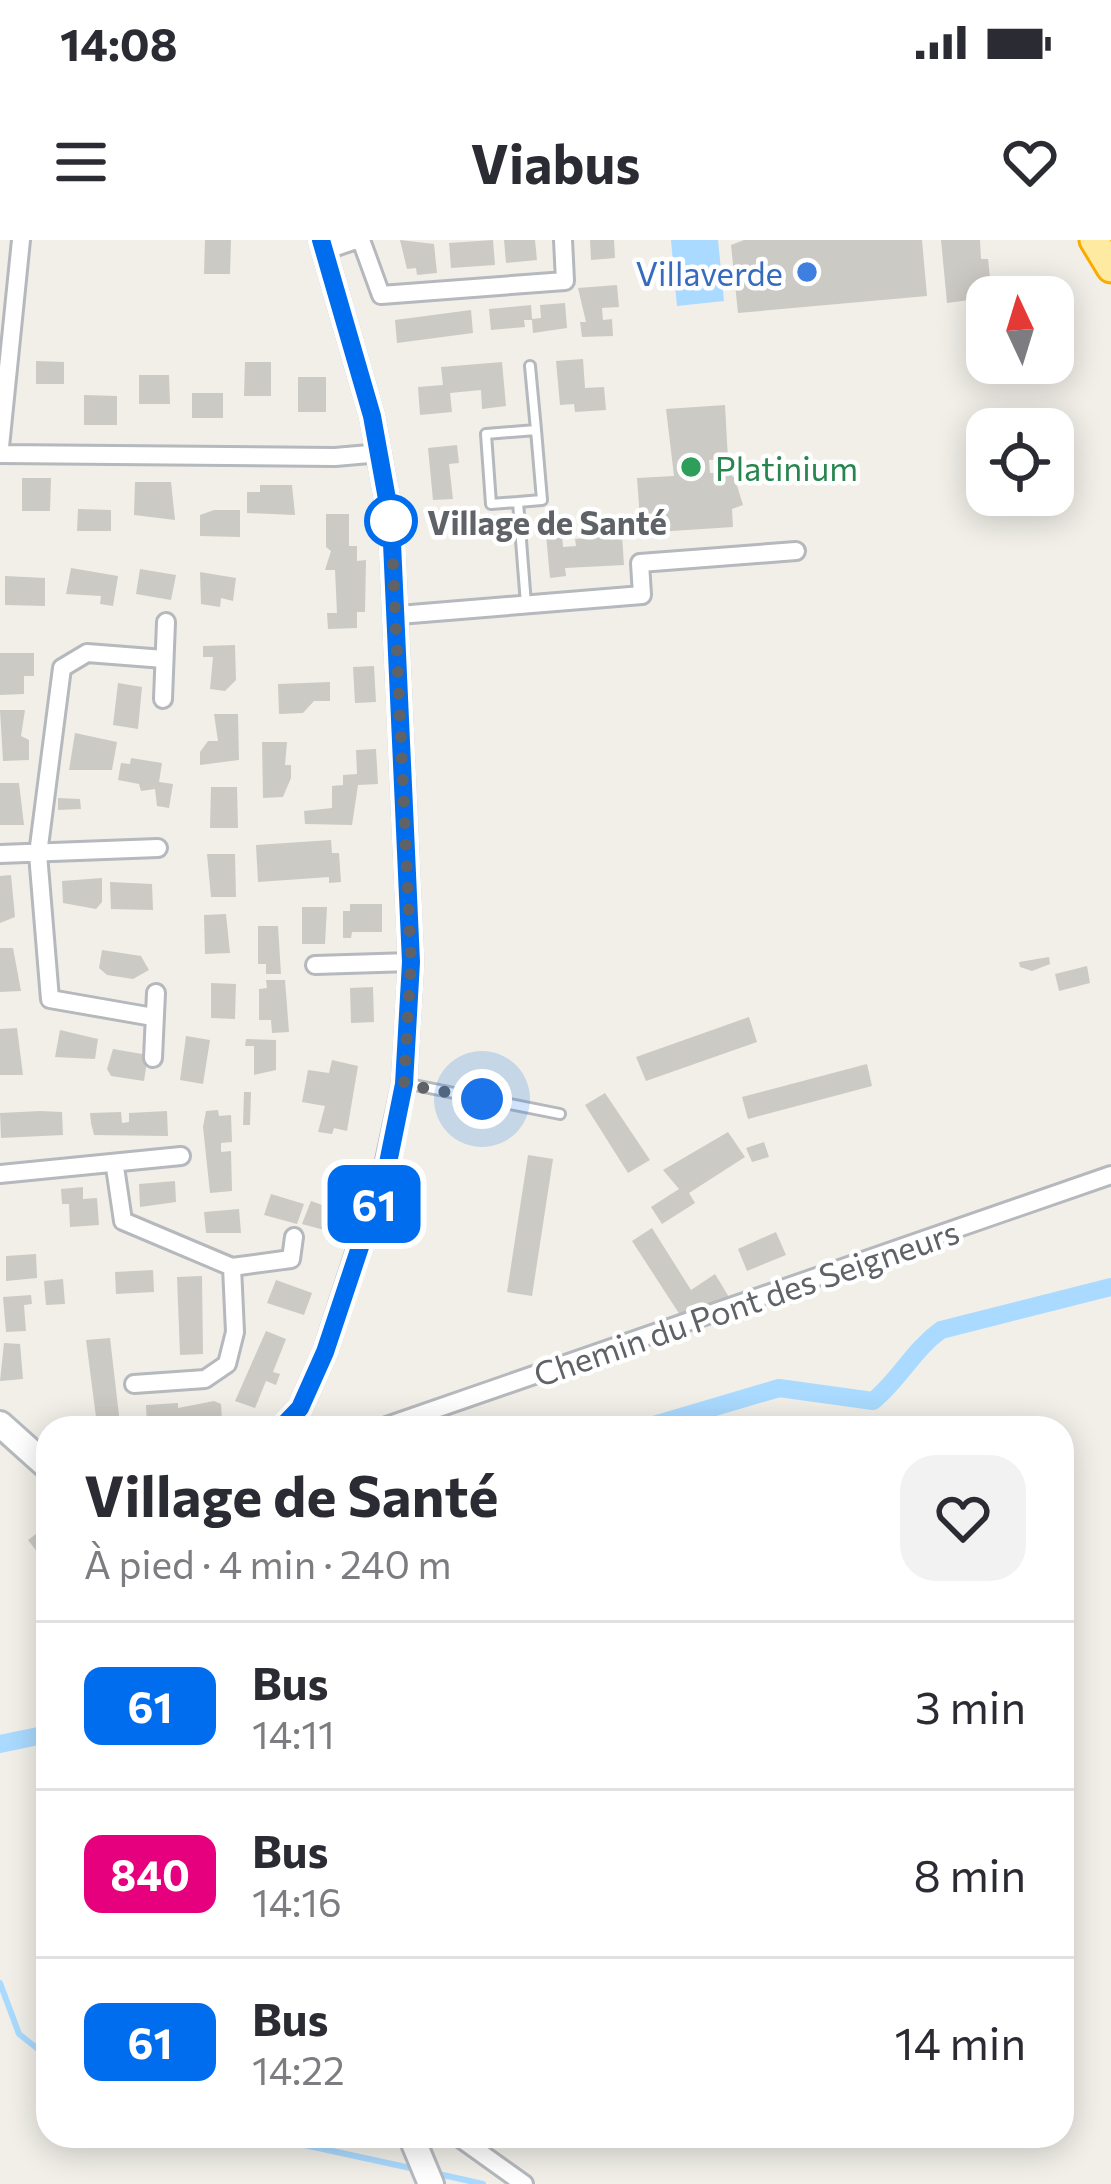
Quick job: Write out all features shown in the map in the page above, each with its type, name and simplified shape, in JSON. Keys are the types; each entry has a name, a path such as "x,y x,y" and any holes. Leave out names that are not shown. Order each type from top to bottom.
{"highway":[{"path":"1094,240 1111,268"}],"main road":[{"path":"0,1424 36,1456"},
{"path":"416,2148 431,2184"}],"street":[{"path":"21,240 0,450 335,457 381,453"},
{"path":"292,1416 325,1352 388,1163 404,1084 411,962 399,615 381,453 322,245 359,240 381,295 565,280 563,240"},
{"path":"399,615 642,595 640,563 796,551"},
{"path":"163,699 166,622"},
{"path":"153,1017 50,1000 38,854 62,668 87,653 164,659"},
{"path":"0,854 158,848"},
{"path":"315,965 411,962"},
{"path":"153,1058 156,993"},
{"path":"0,1174 115,1167 181,1156"},
{"path":"115,1167 123,1221 232,1267 291,1259 294,1237"},
{"name":"Chemin du Pont des Seigneurs","path":"415,1416 1111,1174"},
{"path":"134,1384 205,1379 227,1364 235,1332 232,1267"},
{"path":"474,2148 524,2184"}],"lane":[{"path":"530,366 536,430 542,500 491,504 486,434 536,430"},
{"path":"518,502 526,605"},
{"path":"404,1084 560,1114"}],"water":[{"path":"671,240 718,240 724,301 677,306"}],"building":[{"path":"205,240 231,240 230,274 204,274"},
{"path":"400,240 434,244 437,273 417,275 416,268 407,269"},
{"path":"493,240 495,265 451,268 449,243"},
{"path":"504,240 535,240 537,260 506,263"},
{"path":"590,240 614,240 615,258 591,260"},
{"name":"Villaverde","path":"744,240 922,240 927,296 738,313 731,245"},
{"path":"941,240 980,240 981,259 988,259 990,276 966,276 966,300 947,303"},
{"path":"617,285 619,307 602,308 603,320 612,319 613,336 582,337 580,322 586,322 578,288"},
{"path":"565,303 567,328 533,333 532,320 524,320 525,327 491,330 489,309 531,305 532,319 541,318 540,305"},
{"path":"471,310 473,333 397,343 395,320"},
{"path":"583,359 585,388 604,387 606,410 575,412 574,404 560,405 556,361"},
{"path":"36,361 64,362 64,384 36,384"},
{"path":"245,362 271,362 271,396 244,396"},
{"path":"502,362 506,406 482,409 481,390 450,393 452,412 420,415 418,387 443,385 441,367"},
{"path":"139,375 169,375 170,404 139,404"},
{"path":"298,377 326,377 326,412 298,412"},
{"path":"192,393 223,393 223,418 192,418"},
{"path":"84,395 117,396 117,425 84,425"},
{"name":"Platinium","path":"725,405 728,459 709,460 710,473 729,472 735,479 743,505 732,509 733,527 641,533 637,478 674,476 666,409"},
{"path":"457,445 459,463 449,464 453,499 433,500 428,448"},
{"path":"22,478 51,478 50,511 22,511"},
{"path":"135,482 171,482 175,520 134,515"},
{"path":"260,485 292,485 295,515 247,513 247,492 260,492"},
{"path":"78,509 111,510 111,531 77,531"},
{"path":"240,510 240,537 200,536 200,515"},
{"path":"326,514 349,514 349,546 357,546 357,561 366,560 365,612 357,612 357,628 328,629 327,613 337,613 335,570 325,570 331,551 326,547"},
{"path":"561,522 563,547 576,546 575,539 622,535 624,565 565,568 566,576 550,578 545,524"},
{"path":"71,568 118,576 113,606 100,604 101,596 66,594"},
{"path":"140,569 176,575 171,600 136,594"},
{"path":"200,572 236,578 233,601 221,598 220,607 201,604"},
{"path":"5,576 45,578 45,606 5,605"},
{"path":"235,645 236,680 225,691 210,689 213,657 203,657 203,646"},
{"path":"0,653 34,653 34,676 24,676 24,694 0,695"},
{"path":"374,666 376,702 355,703 353,667"},
{"path":"330,682 330,701 314,701 303,713 279,714 278,684"},
{"path":"118,683 142,687 138,729 113,725"},
{"path":"0,710 25,710 21,736 29,740 29,760 3,761"},
{"path":"214,714 238,714 239,760 200,765 200,752 208,741 218,741"},
{"path":"75,733 117,742 112,770 69,770"},
{"path":"262,742 287,742 285,765 291,765 291,778 283,797 263,798"},
{"path":"376,749 378,784 358,785 352,825 305,824 304,811 332,808 332,786 343,785 343,775 357,774 356,750"},
{"path":"131,758 162,763 159,782 173,784 169,808 157,806 155,789 141,791 139,784 118,780 121,763 130,764"},
{"path":"0,783 19,783 24,825 0,825"},
{"path":"211,787 237,787 238,828 210,828"},
{"path":"58,798 80,799 81,809 58,810"},
{"path":"331,840 332,853 339,853 341,882 329,883 329,877 258,882 256,845"},
{"path":"207,854 235,854 236,897 211,897"},
{"path":"11,875 15,917 0,923 0,876"},
{"path":"102,878 102,902 96,909 63,903 62,881"},
{"path":"110,882 152,884 153,910 111,909"},
{"path":"350,904 382,904 382,932 352,932 351,938 343,938 343,911 350,911"},
{"path":"302,907 327,907 325,944 302,944"},
{"path":"226,914 230,953 205,954 204,915"},
{"path":"258,926 278,926 281,974 266,974 266,964 258,964"},
{"path":"0,948 13,948 21,991 0,992"},
{"path":"102,950 141,956 149,970 133,979 107,975 99,968"},
{"path":"1049,957 1050,964 1032,971 1020,967 1019,962"},
{"path":"1087,966 1090,983 1059,991 1055,974"},
{"path":"266,980 285,980 289,1032 272,1033 271,1020 259,1020 259,989 267,988"},
{"path":"211,983 236,984 235,1019 211,1018"},
{"path":"373,987 374,1022 351,1023 350,988"},
{"path":"749,1017 757,1042 646,1081 636,1057"},
{"path":"17,1028 23,1075 0,1075 0,1029"},
{"path":"60,1030 98,1039 95,1059 55,1057"},
{"path":"186,1036 210,1040 203,1084 180,1080"},
{"path":"246,1039 276,1040 276,1070 254,1075 254,1046 245,1046"},
{"path":"113,1049 148,1055 144,1081 111,1076 107,1069"},
{"path":"332,1060 358,1066 347,1131 334,1128 332,1134 318,1132 325,1106 302,1102 308,1070 329,1073"},
{"path":"867,1064 872,1086 748,1119 742,1097"},
{"path":"244,1092 251,1092 250,1125 243,1125"},
{"path":"605,1093 650,1160 628,1173 585,1105"},
{"path":"218,1110 219,1116 231,1115 232,1142 221,1143 221,1152 231,1151 232,1191 210,1193 203,1127 206,1111"},
{"path":"167,1111 168,1136 94,1135 90,1113 121,1112 122,1123 129,1122 129,1113"},
{"path":"62,1112 63,1135 1,1138 0,1113"},
{"path":"728,1132 745,1157 689,1193 695,1203 662,1224 651,1207 679,1189 663,1170"},
{"path":"764,1142 769,1157 752,1162 746,1148"},
{"path":"528,1155 553,1159 532,1296 507,1292"},
{"path":"175,1181 176,1202 140,1207 139,1184"},
{"path":"83,1187 83,1199 97,1198 99,1225 70,1227 69,1204 62,1204 61,1189"},
{"path":"271,1194 304,1204 297,1224 264,1215"},
{"path":"311,1201 342,1212 335,1233 302,1224"},
{"path":"239,1209 241,1233 206,1233 204,1212"},
{"path":"652,1228 691,1290 715,1274 729,1297 682,1318 632,1241"},
{"path":"776,1232 786,1255 747,1271 738,1249"},
{"path":"36,1254 37,1278 6,1281 6,1256"},
{"path":"153,1270 154,1292 116,1294 115,1272"},
{"path":"202,1276 203,1354 180,1355 177,1277"},
{"path":"63,1279 65,1304 46,1305 44,1281"},
{"path":"276,1280 312,1293 304,1315 267,1303"},
{"path":"31,1295 32,1304 24,1305 26,1331 6,1332 3,1297"},
{"path":"266,1331 286,1339 273,1372 280,1374 276,1385 266,1381 255,1408 235,1401"},
{"path":"110,1338 119,1416 96,1416 86,1340"},
{"path":"4,1343 20,1344 23,1379 0,1381"},
{"path":"214,1401 221,1404 222,1416 147,1416 146,1405 178,1403 178,1408"}],"waterway":[{"path":"684,1416 779,1388 873,1401 941,1330 1111,1287"},
{"path":"0,1744 36,1736"},
{"path":"0,1983 19,2034 36,2047"},
{"path":"318,2148 415,2169"},
{"path":"434,2173 483,2184"}],"bus line":[{"name":"61","path":"292,1416 325,1352 388,1163 404,1084 411,962 402,680 391,521 372,416 321,240"}],"place":[{"name":"Villaverde","path":"807,272"},
{"name":"Platinium","path":"691,467"},
{"name":"Village de Santé","path":"391,521"}],"route":[{"path":"391,521 402,680 411,962 404,1084 482,1099"}]}
